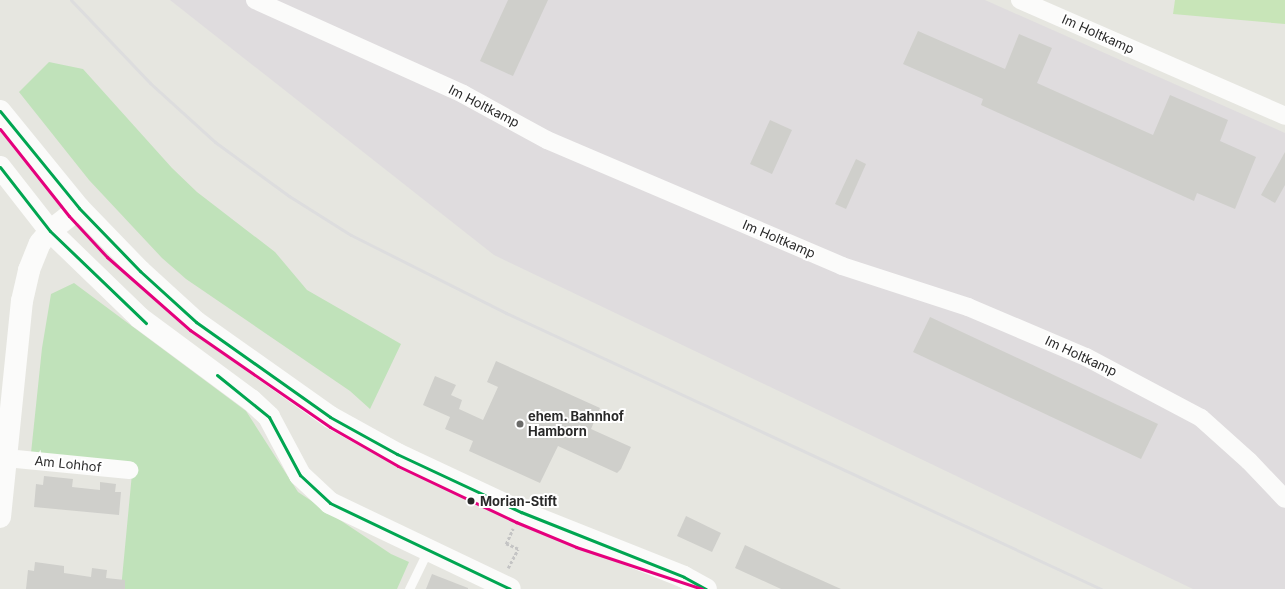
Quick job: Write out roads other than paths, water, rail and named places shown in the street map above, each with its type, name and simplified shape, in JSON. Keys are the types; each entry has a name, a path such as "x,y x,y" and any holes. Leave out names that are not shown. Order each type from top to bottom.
{"street":[{"name":"Im Holtkamp","path":"255,0 463,94 554,143 842,266 968,307 1086,357 1201,418 1249,461 1285,499"},
{"name":"Im Holtkamp","path":"1020,0 1285,116"},
{"path":"0,111 79,208 140,271 196,322 330,417 397,454 521,512 684,577 706,589"},
{"path":"0,167 50,231 140,318 251,400 269,417 300,474 324,498 505,587"},
{"path":"0,517 22,301 29,270 40,243 50,231 79,208"},
{"name":"Am Lohhof","path":"6,458 129,470"}],"lane":[{"path":"409,589 428,550"}],"railway":[{"path":"71,0 150,83 215,142 289,196 351,235 506,313 1101,589"}],"place":[{"name":"ehem. Bahnhof Hamborn","path":"520,424"},
{"name":"Morian-Stift","path":"471,501"}]}
